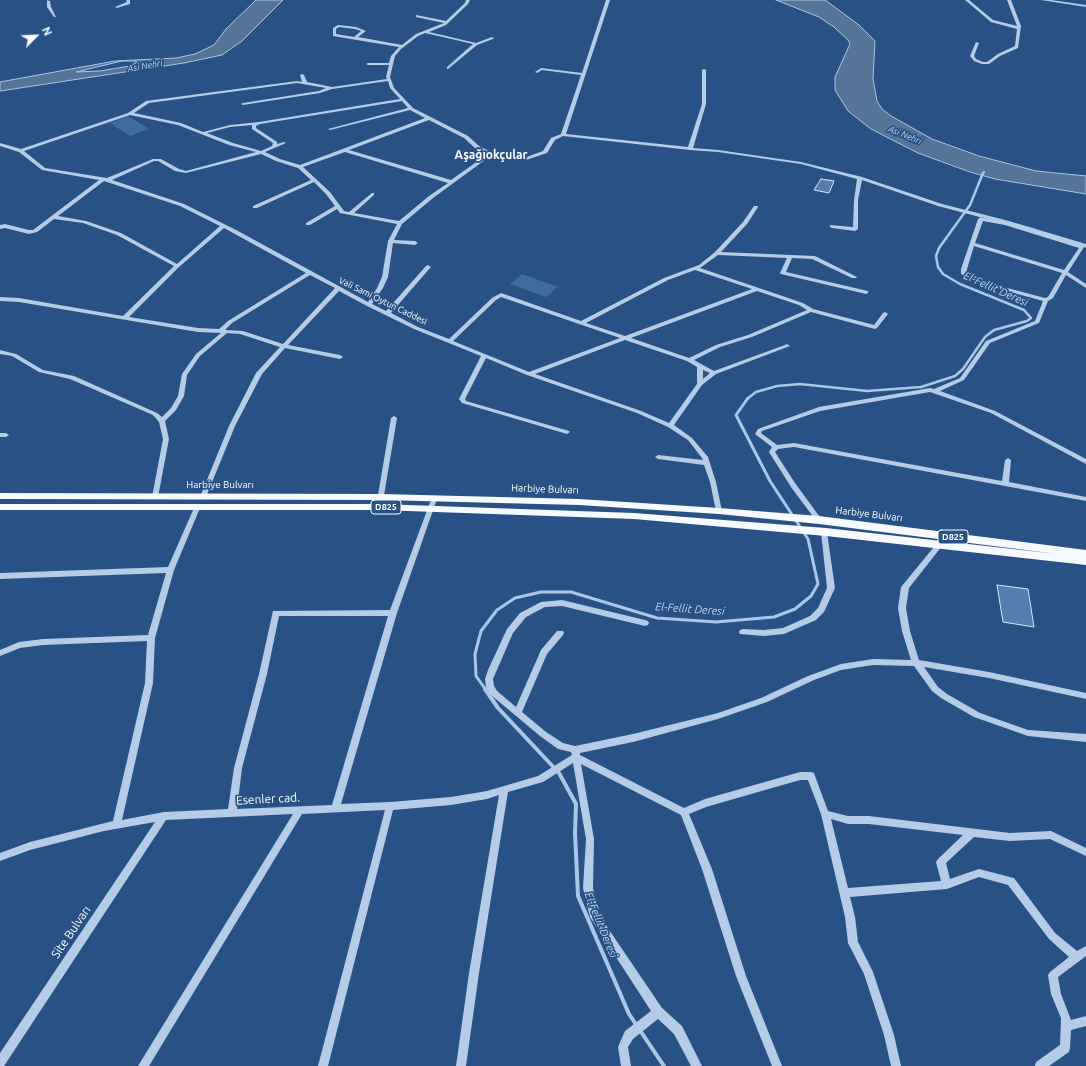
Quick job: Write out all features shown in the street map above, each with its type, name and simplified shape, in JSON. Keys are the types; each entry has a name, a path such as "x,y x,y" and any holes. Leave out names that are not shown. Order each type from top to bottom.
{"main road":[{"name":"Harbiye Bulvarı","path":"0,496 203,496 380,502 430,508 627,515 824,532 1086,560"},
{"name":"Harbiye Bulvarı","path":"0,506 197,508 434,499 579,502 719,511 819,520 1086,560"}],"street":[{"path":"55,16 49,6 48,1 56,0"},
{"path":"117,7 129,3 128,0"},
{"path":"468,0 467,3 446,22 418,35 392,56 388,80 401,100 411,109 466,137 477,147 489,153 488,155 503,159 524,159 545,152 553,139 563,135 690,149 718,150 768,158 860,178 960,211 1007,222 1086,246"},
{"path":"563,135 608,0"},
{"path":"967,0 992,21 1019,28"},
{"path":"977,43 972,56 975,60 988,63 999,54 1017,47 1019,28 1009,0"},
{"path":"1043,0 1071,2 1086,6"},
{"path":"416,16 446,22"},
{"path":"355,38 363,30 342,26 334,29 334,35 403,46"},
{"path":"425,32 476,44"},
{"path":"448,68 476,44 492,38"},
{"path":"368,64 390,64"},
{"path":"537,72 541,68 583,74"},
{"path":"690,149 704,104 704,70"},
{"path":"302,75 305,83"},
{"path":"243,104 320,92 332,88 388,80"},
{"path":"21,151 130,114 148,102 281,84 305,83 332,88"},
{"path":"202,133 230,126 259,123 401,100"},
{"path":"330,129 411,109"},
{"path":"130,114 178,124 300,167 328,193 342,212 400,223"},
{"path":"300,167 429,118"},
{"path":"259,123 254,125 254,128 268,135 275,143 274,147"},
{"path":"0,227 5,226 29,232 35,231 106,180 153,160 159,160 177,170 186,172 261,152 284,143"},
{"name":"Vali Sami Oytun Caddesi","path":"0,144 21,151 44,169 106,180 162,197 223,226 368,305 449,342 529,374 639,412 670,426 696,446 707,463 719,511"},
{"path":"344,150 451,182"},
{"path":"368,305 380,288 385,277 391,241 400,223 451,182 488,155"},
{"path":"832,226 855,229 856,200 860,178"},
{"path":"255,207 315,180"},
{"path":"351,213 372,194"},
{"path":"308,224 338,206"},
{"path":"581,323 666,279 695,268 717,252 745,223 756,207"},
{"path":"54,217 84,222 119,234 177,266"},
{"path":"936,391 962,379 988,342 1038,322 1046,300 1050,298 1082,247 1006,224 981,219 964,269 964,274 994,286 1046,300"},
{"path":"125,317 177,266 223,226"},
{"path":"391,241 415,243"},
{"path":"973,244 1065,272 1086,286"},
{"path":"717,252 790,258 813,257 854,277"},
{"path":"790,258 783,273 866,292"},
{"path":"387,314 428,267"},
{"path":"695,268 801,304 811,310 875,327 885,314"},
{"path":"162,421 174,409 181,396 184,375 198,355 222,332 230,322 310,273"},
{"path":"203,496 232,426 259,373 338,288"},
{"path":"529,374 757,289"},
{"path":"449,342 494,299 501,295 623,339 689,360 714,373"},
{"path":"0,299 19,300 198,330 241,332 283,346 340,357"},
{"path":"689,360 718,346 750,336 811,310"},
{"path":"670,426 700,384 714,373 787,346"},
{"path":"0,352 14,355 41,371 72,377 155,414 162,421 166,439 155,497"},
{"path":"484,356 462,399 464,402 567,432"},
{"path":"700,366 700,384"},
{"path":"776,448 758,434 760,430 819,408 930,390 992,412 1086,462"},
{"path":"380,502 394,418"},
{"path":"819,520 793,485 772,452 776,448 794,445 1086,499"},
{"path":"658,457 707,463"},
{"path":"1006,484 1008,460"},
{"path":"336,807 393,613 434,499"},
{"path":"117,824 149,684 151,638 170,570 197,508"},
{"path":"743,632 764,633 784,631 813,618 821,610 831,588 824,532"},
{"path":"940,544 905,587 902,608 906,631 916,663 935,689 944,696 977,715 1028,733 1086,738"},
{"path":"0,576 170,570"},
{"path":"645,622 562,603 544,604 524,615 510,631 489,679 490,686 494,693 561,746 684,812 707,869 741,976 764,1031 776,1066"},
{"path":"232,813 238,768 263,674 276,613 393,613"},
{"path":"518,713 544,652 560,634"},
{"path":"0,653 20,645 43,642 151,638"},
{"name":"Esenler cad.","path":"0,857 30,846 117,824 164,816 336,807 390,806 451,801 504,791 540,779 563,764 575,753 718,716 764,700 811,678 841,667 873,662 916,663 989,675 1086,696"},
{"path":"575,753 590,839 588,888 595,917 658,1012 678,1030 697,1066"},
{"path":"684,812 712,801 800,776 810,776 825,814 845,893 853,943 868,972 890,1035 896,1066"},
{"path":"461,1066 474,973 504,791"},
{"path":"322,1066 390,806"},
{"path":"143,1066 300,810"},
{"path":"825,814 848,820 869,820 1010,837 1051,835 1086,852"},
{"name":"Site Bulvarı","path":"0,1062 164,816"},
{"path":"947,885 941,862 972,833"},
{"path":"845,893 947,885 979,873 1011,881 1052,936 1076,957"},
{"path":"1040,1066 1065,1048 1066,1018 1056,994 1053,975 1086,951"},
{"path":"626,1066 623,1047 632,1033 658,1012"},
{"path":"1066,1026 1086,1021"}],"shaded area":[{"path":"128,116 149,129 130,136 110,123"},
{"path":"522,274 558,287 546,297 510,284"}],"water":[{"name":"Asi Nehri","path":"256,0 283,0 242,41 222,55 184,63 0,91 0,82 115,61 176,58 195,54 214,45 226,29","holes":["122,61 137,62 130,66 100,71 76,72"]},
{"name":"Asi Nehri","path":"776,0 825,0 859,25 875,41 873,79 877,101 882,109 891,116 932,139 979,156 1036,171 1086,176 1086,194 995,179 970,172 918,153 871,129 848,111 835,90 835,77 850,44 848,40 834,27 819,17"}],"building":[{"path":"821,179 834,181 829,193 814,190"},
{"path":"997,585 1028,589 1034,627 1003,622"}],"waterway":[{"name":"El-Fellit Deresi","path":"748,398 756,392 777,386 800,384 867,391 921,387 955,376 963,369 985,337 994,330 1027,321 1031,318 1024,310 960,284 943,274 938,267 936,256 939,248 970,205 983,173"},
{"name":"El-Fellit Deresi","path":"486,690 476,676 475,654 481,631 497,610 515,598 541,592 571,592 657,618 716,622 774,617 795,609 811,596 818,584 808,539 770,481 736,415 748,398"},
{"name":"El-Fellit Deresi","path":"485,689 498,708 559,773 576,804 575,833 578,896 629,1014 664,1066"}],"district":[{"name":"Aşağıokçular","path":"491,155"}]}
